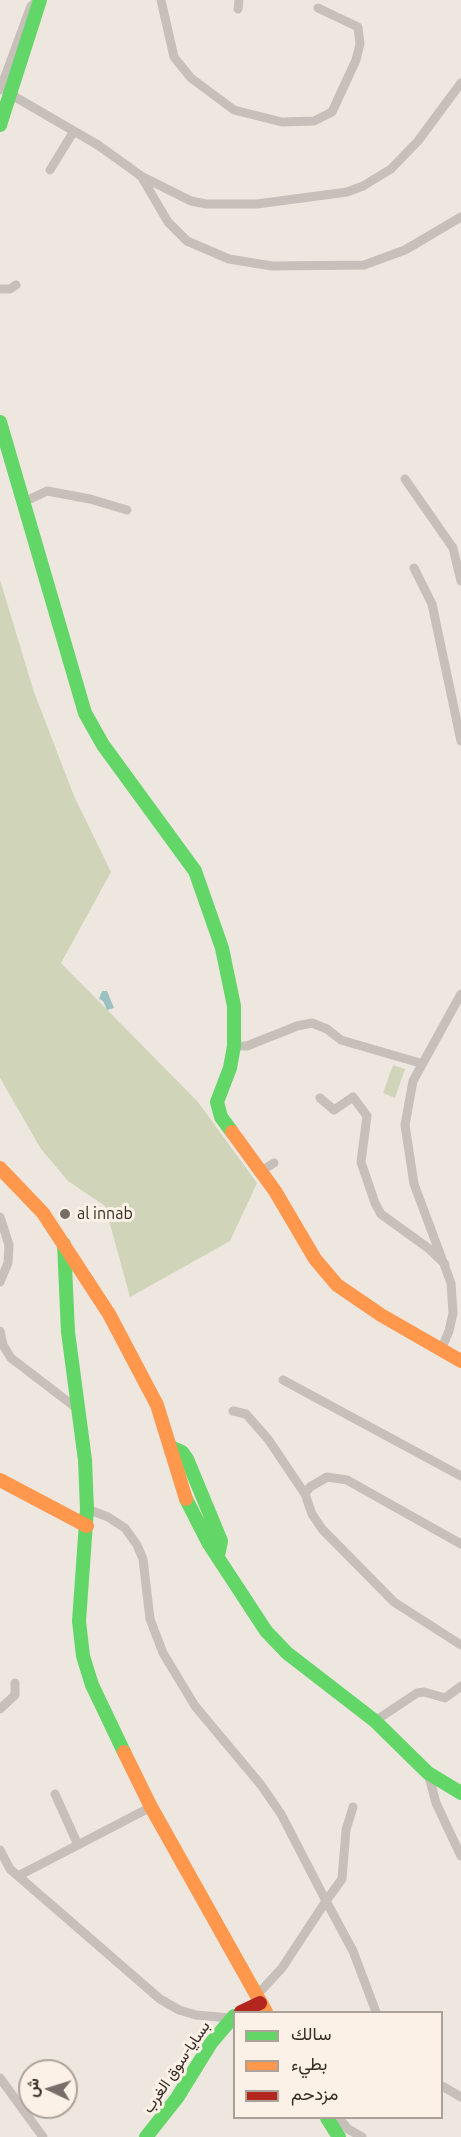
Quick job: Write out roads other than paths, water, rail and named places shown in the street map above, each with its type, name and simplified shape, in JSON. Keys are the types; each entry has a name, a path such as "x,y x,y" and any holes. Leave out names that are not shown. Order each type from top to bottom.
{"main road":[{"path":"0,125 5,92 40,0"},
{"path":"0,422 85,712 103,745 195,872 231,980 234,1046 230,1068 219,1093 218,1109 261,1171 315,1259 337,1285 461,1361"},
{"path":"0,1168 43,1213 132,1355 157,1405 171,1447 176,1475 187,1503 218,1556 277,1644 375,1721 428,1773 461,1793"},
{"path":"64,1244 68,1332 79,1410 87,1509 79,1611 83,1656 92,1685 151,1807 261,2003"},
{"path":"171,1447 182,1452 187,1459 221,1541 218,1556"},
{"path":"0,1480 87,1526"},
{"path":"187,1503 202,1497"},
{"name":"بسايا-سوق الغرب","path":"244,2011 261,2003"},
{"name":"بسايا-سوق الغرب","path":"146,2137 177,2097 211,2043 233,2017"},
{"path":"328,2119 339,2137"}],"street":[{"path":"160,0 174,57 191,78 234,110 282,122 314,121 332,112 356,60 360,44 358,27 318,8"},
{"path":"5,92 74,131 141,176 191,201 206,204 256,204 356,189 391,169 461,83"},
{"path":"50,170 74,131"},
{"path":"141,176 168,222 187,241 198,248 229,259 272,266 364,265 405,250 461,217"},
{"path":"0,289 10,289 16,285"},
{"path":"405,479 453,548 461,581"},
{"path":"24,502 47,491 90,499 127,510"},
{"path":"414,568 432,604 461,741"},
{"path":"441,1350 453,1313 447,1266 414,1184 405,1125 410,1092 420,1063 461,994"},
{"path":"234,1046 247,1046 297,1026 312,1023 327,1029 341,1040 420,1063"},
{"path":"320,1098 334,1110 353,1097 367,1116 361,1162 381,1214 428,1248 447,1266"},
{"path":"261,1171 274,1163"},
{"path":"0,1217 9,1245 8,1263 0,1281"},
{"path":"0,1331 3,1345 11,1358 79,1410"},
{"path":"283,1380 461,1476"},
{"path":"233,1411 246,1414 268,1438 305,1494 312,1514 322,1529 394,1602 461,1645"},
{"path":"305,1494 310,1487 327,1477 347,1480 461,1544"},
{"path":"87,1509 108,1517 125,1528 137,1545 143,1559 150,1619 163,1653 195,1706 261,1785 281,1814 353,1951 375,2011"},
{"path":"0,1709 15,1695 15,1683"},
{"path":"375,1721 420,1692 445,1698 461,1686"},
{"path":"428,1773 436,1803 461,1856"},
{"path":"55,1794 78,1845"},
{"path":"20,1875 151,1807"},
{"path":"261,2003 342,1879 346,1830 353,1807"},
{"path":"0,1850 10,1869 20,1875 160,1999 180,2010 196,2015 233,2015"},
{"path":"0,2078 43,2137"},
{"path":"443,2087 461,2097"},
{"path":"340,2119 348,2129 362,2137"}],"water":[{"path":"102,991 107,991 114,1008 107,1010 103,1001 99,999"}],"place":[{"name":"al innab","path":"65,1214"}]}
